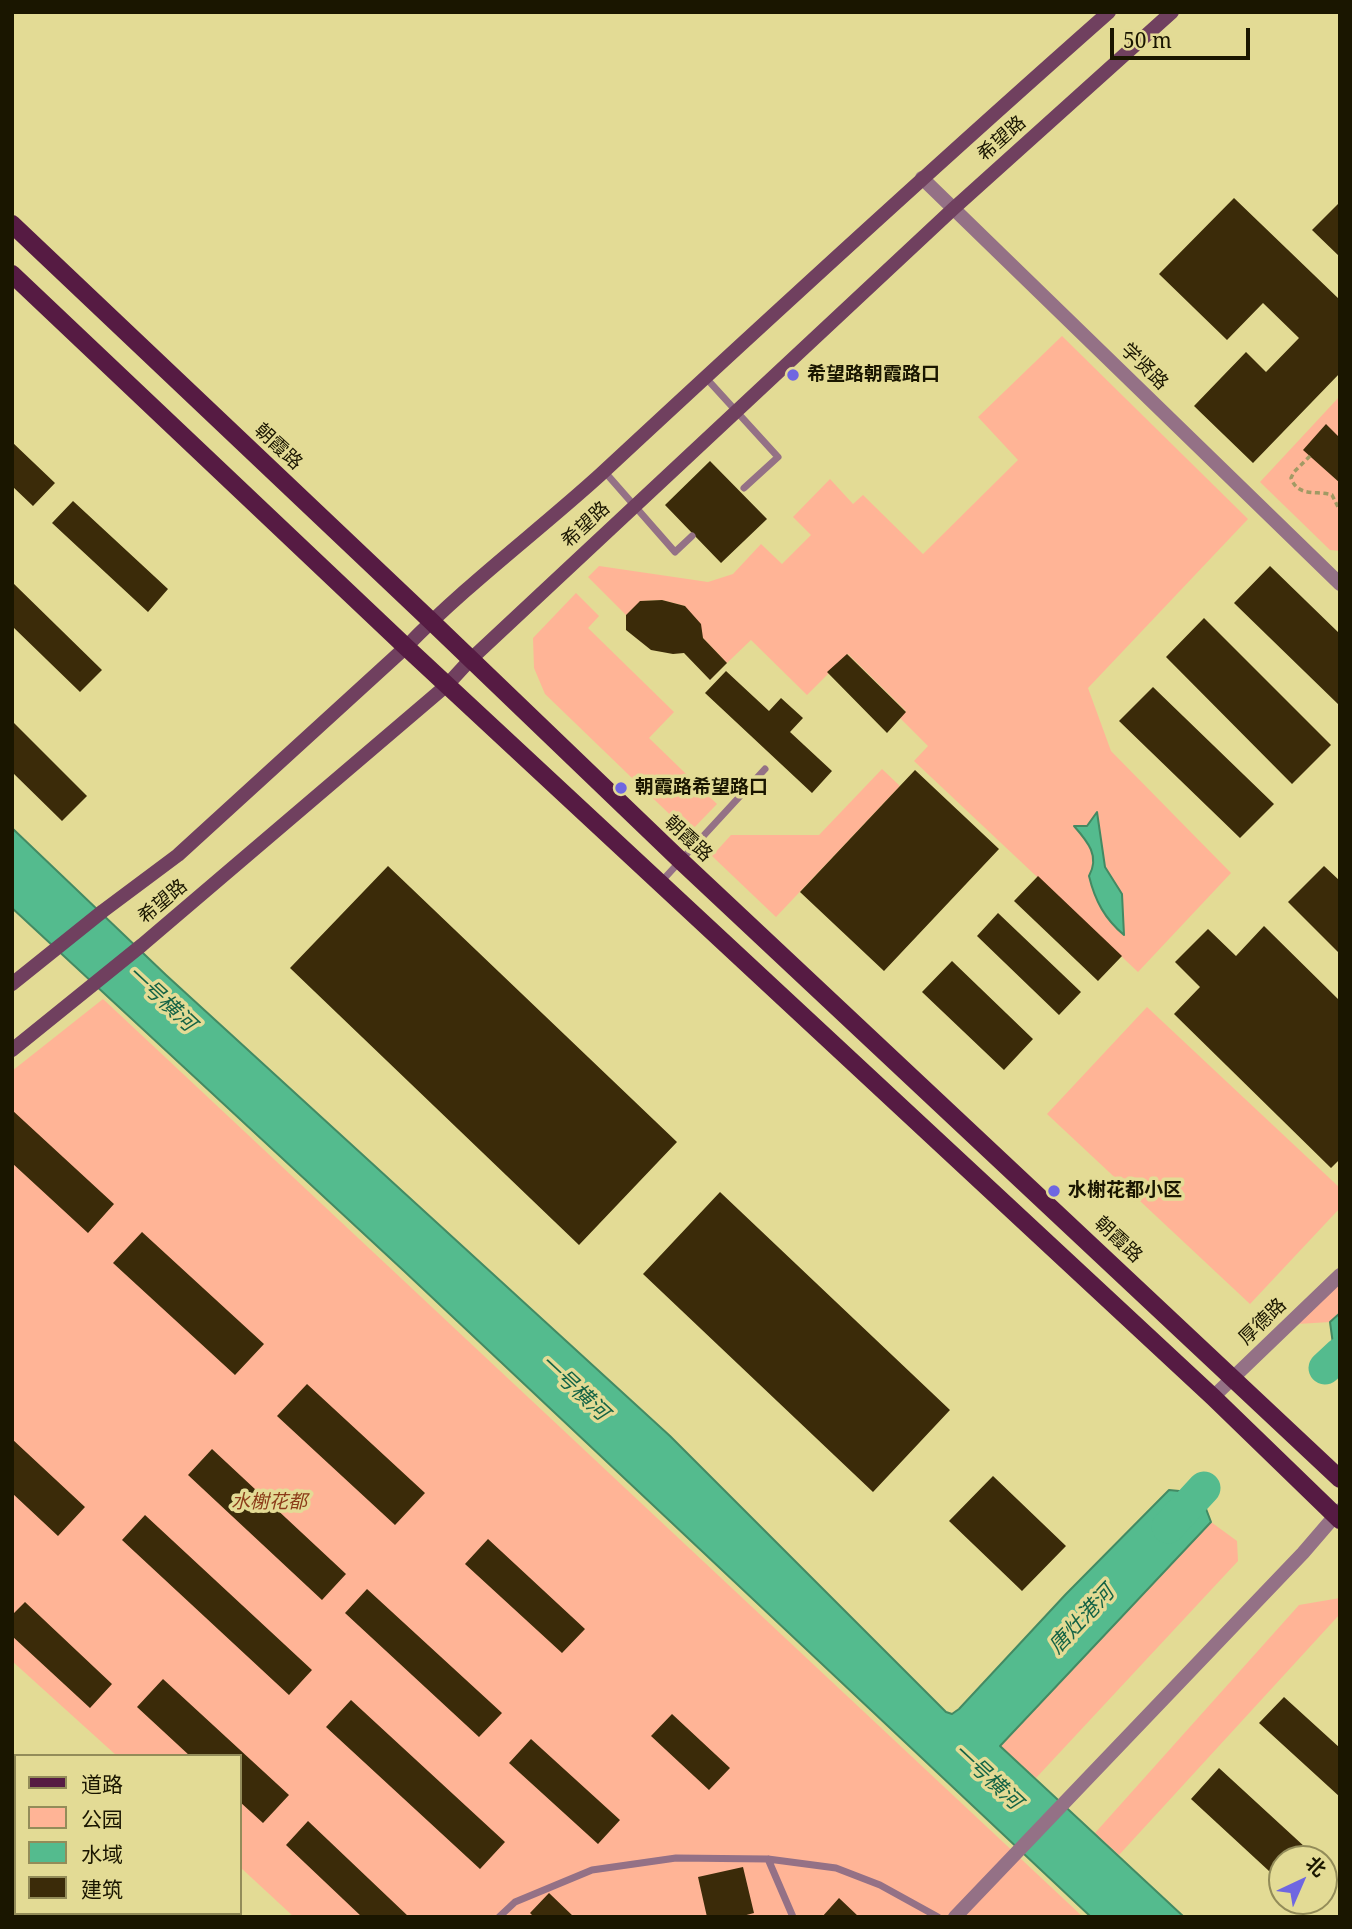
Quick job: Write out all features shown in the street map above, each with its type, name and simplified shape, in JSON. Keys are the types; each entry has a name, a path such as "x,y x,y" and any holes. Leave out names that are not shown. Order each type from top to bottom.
{"main road":[{"name":"希望路","path":"12,984 178,855 406,647 431,621 553,518 922,178 1109,12"},
{"name":"希望路","path":"13,1047 142,945 447,685 470,660 953,209 1171,12"},
{"name":"朝霞路","path":"12,224 681,861 1340,1479"},
{"path":"12,274 406,647 1338,1515"}],"street":[{"name":"学贤路","path":"922,178 1340,584"},
{"name":"厚德路","path":"1213,1397 1340,1275"},
{"path":"955,1917 1338,1515"}],"lane":[{"path":"705,377 778,457 744,488"},
{"path":"604,471 675,552 692,536"},
{"path":"660,883 765,769"},
{"path":"499,1917 515,1902 592,1870 676,1858 768,1859 836,1868 880,1885 938,1917"},
{"path":"768,1859 793,1917"}],"path":[{"path":"1310,456 1294,472 1291,478 1293,485 1305,492 1332,495 1340,511"}],"green space":[{"path":"1062,336 1248,519 1088,688 1111,751 1231,873 1138,972 914,761 928,746 900,718 906,711 848,654 807,695 751,640 727,663 703,638 685,606 662,600 641,601 626,615 588,577 599,566 708,582 733,574 761,544 782,564 811,535 793,517 830,479 853,504 863,495 923,554 1018,460 978,417"},
{"path":"1340,396 1340,551 1330,550 1260,482"},
{"path":"576,593 599,616 588,628 674,712 649,738 717,804 689,833 545,694 534,668 533,638"},
{"path":"882,769 900,786 776,917 712,856 731,835 819,835"},
{"name":"水榭花都","path":"103,999 1083,1917 294,1917 242,1869 242,1754 115,1754 12,1661 12,1071"},
{"path":"1147,1007 1340,1188 1340,1208 1250,1304 1047,1114"},
{"path":"1340,1284 1340,1313 1330,1322 1297,1324"},
{"path":"1211,1522 1237,1541 1238,1561 1036,1778 1000,1746"},
{"path":"1340,1598 1340,1614 1119,1855 1095,1833 1299,1605"}],"water":[{"path":"1097,812 1105,867 1122,894 1124,935 1111,923 1094,894 1089,876 1093,856 1074,826 1087,826"},
{"name":"一号横河","path":"12,828 166,975 670,1436 946,1712 952,1714 959,1709 1066,1594 1169,1490 1200,1493 1211,1522 1000,1746 1184,1917 1091,1917 404,1271 12,908"},
{"path":"1340,1313 1340,1360 1335,1359 1330,1322"}],"building":[{"path":"1234,198 1340,300 1340,373 1253,463 1194,406 1246,352 1266,372 1299,338 1263,303 1227,340 1159,274"},
{"path":"1340,202 1340,257 1312,230"},
{"path":"1326,424 1340,438 1340,483 1303,450"},
{"path":"12,442 55,483 33,506 12,486"},
{"path":"710,461 767,519 721,563 665,505"},
{"path":"73,501 168,589 148,612 52,523"},
{"path":"1270,566 1340,634 1340,706 1234,603"},
{"path":"12,582 102,670 80,692 12,626"},
{"path":"662,600 685,606 701,624 703,638 727,663 710,680 684,653 651,650 626,630 626,615 640,601"},
{"path":"1204,618 1331,745 1292,784 1166,657"},
{"path":"847,654 906,712 887,733 827,672"},
{"path":"726,671 769,711 781,698 803,718 790,732 832,771 812,793 705,693"},
{"path":"1153,687 1274,804 1240,838 1119,721"},
{"path":"12,721 87,796 62,821 12,772"},
{"path":"915,770 999,849 884,971 800,892"},
{"path":"388,866 677,1142 579,1245 290,968"},
{"path":"1324,866 1340,881 1340,954 1288,902"},
{"path":"1038,876 1122,956 1098,981 1014,901"},
{"path":"998,913 1081,992 1059,1015 977,936"},
{"path":"1264,926 1340,1001 1340,1159 1331,1168 1174,1014 1200,987 1175,962 1208,929 1236,956"},
{"path":"952,961 1033,1039 1004,1070 922,992"},
{"path":"12,1110 114,1204 88,1233 12,1163"},
{"path":"720,1192 950,1410 873,1492 643,1274"},
{"path":"142,1232 264,1344 235,1375 113,1263"},
{"path":"307,1384 425,1493 395,1525 277,1416"},
{"path":"12,1439 85,1507 58,1536 12,1493"},
{"path":"212,1449 346,1574 322,1600 188,1475"},
{"path":"993,1476 1066,1546 1022,1591 949,1521"},
{"path":"145,1515 312,1670 289,1695 122,1540"},
{"path":"488,1539 585,1629 562,1653 465,1564"},
{"path":"367,1589 502,1713 479,1737 345,1613"},
{"path":"25,1602 112,1684 90,1708 12,1636 12,1615"},
{"path":"163,1679 289,1795 263,1823 242,1804 242,1754 188,1754 137,1707"},
{"path":"1284,1697 1340,1748 1340,1797 1259,1723"},
{"path":"351,1700 505,1842 480,1869 326,1727"},
{"path":"672,1714 730,1768 709,1790 651,1736"},
{"path":"531,1739 620,1820 598,1844 509,1763"},
{"path":"1219,1768 1303,1845 1268,1845 1268,1870 1191,1799"},
{"path":"308,1821 409,1917 362,1917 286,1845"},
{"path":"743,1867 754,1913 739,1917 707,1917 698,1877"},
{"path":"549,1893 574,1917 534,1917 530,1913"},
{"path":"839,1898 859,1917 822,1917"}],"waterway":[{"name":"唐灶港河","path":"1325,1368 1340,1354"},
{"name":"唐灶港河","path":"1168,1527 1204,1488"}],"place":[{"name":"希望路朝霞路口","path":"793,375"},
{"name":"朝霞路希望路口","path":"621,788"},
{"name":"水榭花都小区","path":"1054,1191"}]}
